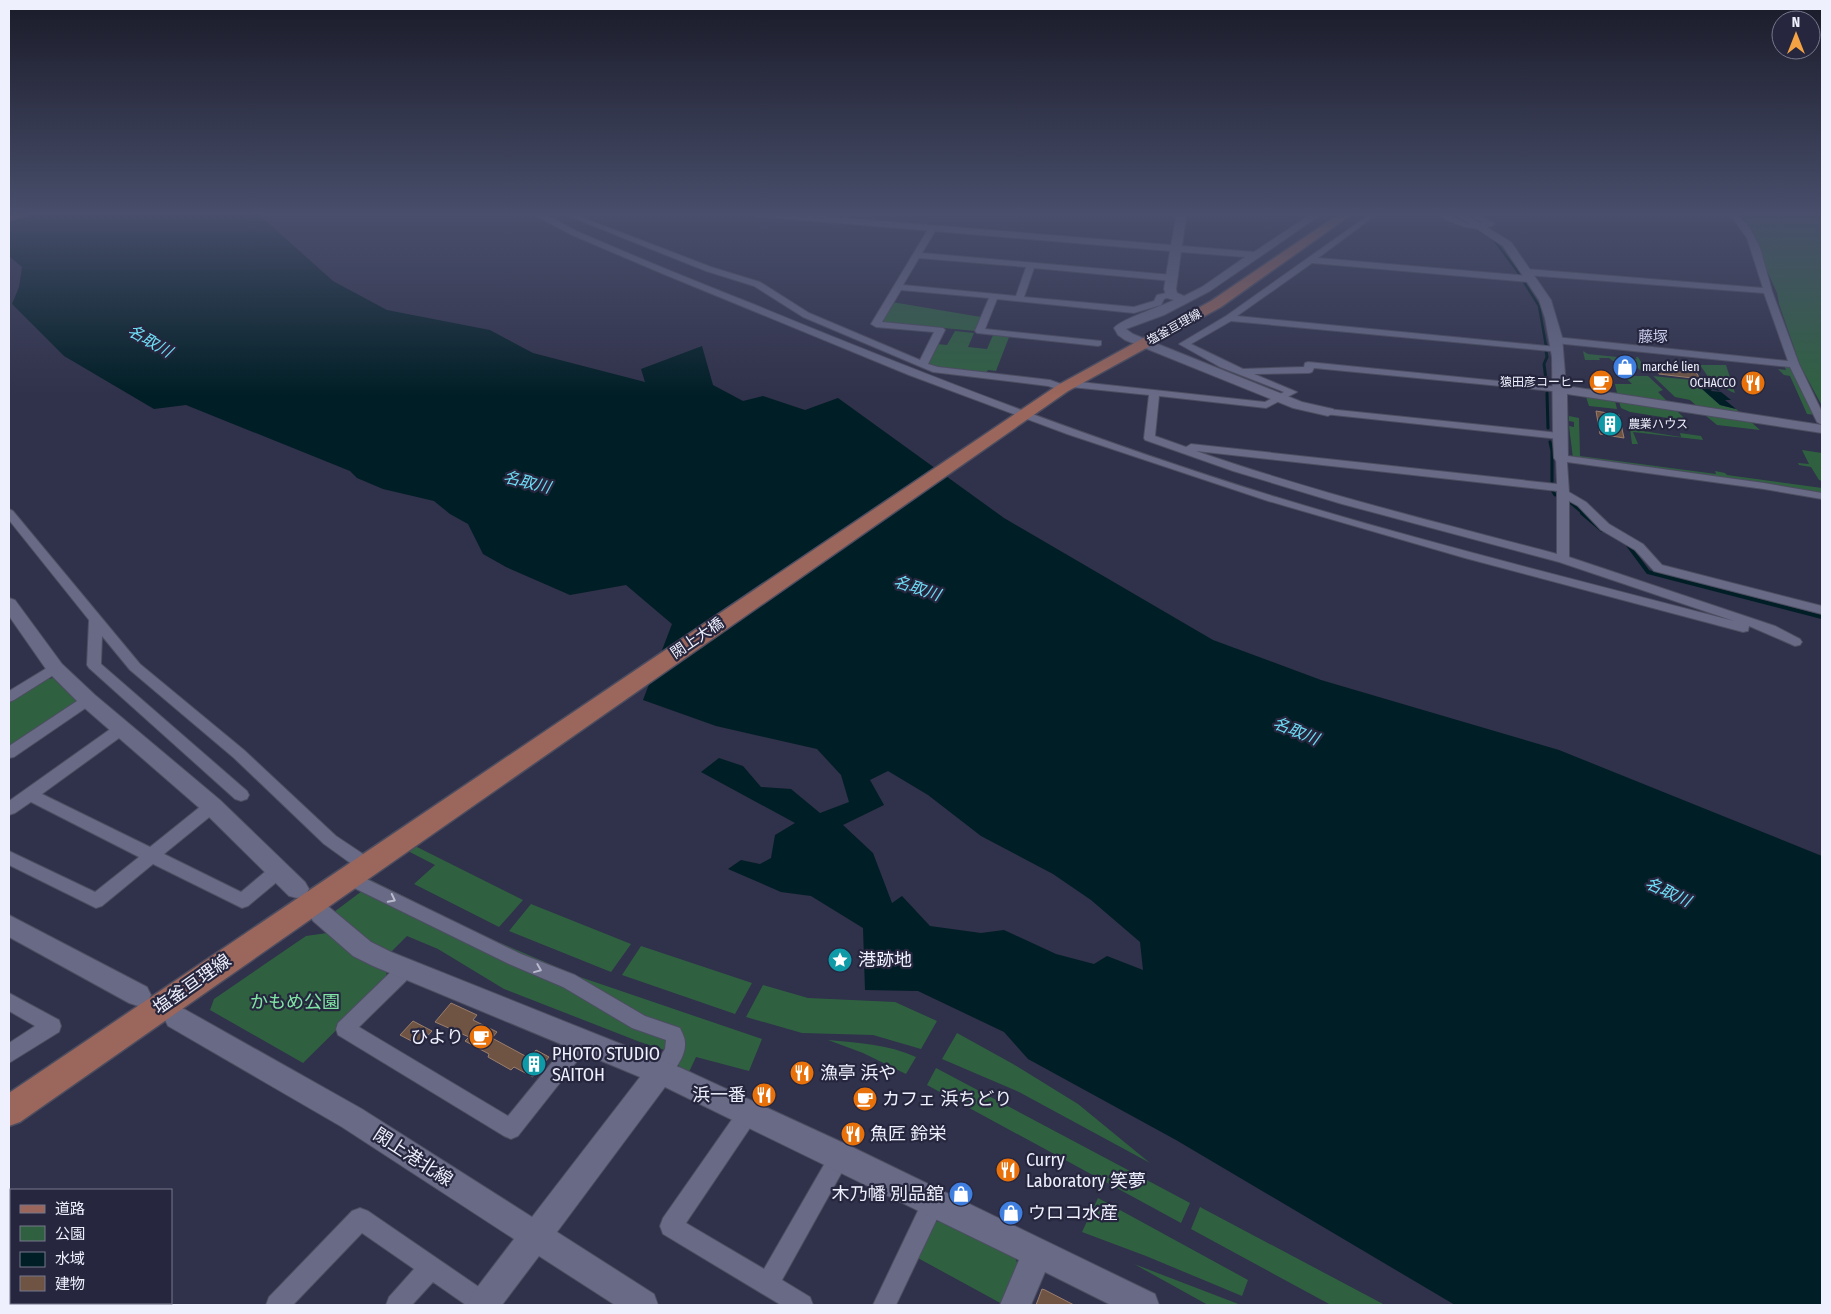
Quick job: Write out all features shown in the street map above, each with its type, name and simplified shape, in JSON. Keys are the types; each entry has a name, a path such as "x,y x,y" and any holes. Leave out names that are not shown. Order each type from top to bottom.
{"main road":[{"name":"塩釜亘理線","path":"1020,416 1067,386 1216,304 1260,273"},
{"name":"閖上大橋","path":"363,866 1020,416"},
{"name":"塩釜亘理線","path":"9,1111 363,866"}],"street":[{"path":"672,273 1020,416 1272,499 1743,628"},
{"path":"726,273 757,284 806,315 936,370 1067,386 1266,405 1292,392 1239,371 1190,349 1184,344 1228,318 1290,273"},
{"path":"906,273 876,324 940,330 923,365"},
{"path":"1019,299 1028,273"},
{"path":"1121,273 1172,278"},
{"path":"1172,295 1173,273"},
{"path":"1229,273 1206,289 1185,300 1160,312 1124,324 1120,328 1122,332 1129,337 1305,407 1328,412 1559,436"},
{"path":"1503,273 1768,291"},
{"path":"1763,273 1794,364 1822,422"},
{"path":"1528,275 1549,309 1556,345 1563,490 1563,559"},
{"path":"898,287 1134,310 1158,303 1160,297 1172,295 1185,300"},
{"path":"994,296 980,331 1098,343"},
{"path":"1228,318 1794,364"},
{"path":"1239,371 1309,370 1308,365 1559,390 1822,429"},
{"path":"1154,393 1149,438 1346,502 1563,559 1770,630 1794,642"},
{"path":"1167,444 1563,490 1582,504 1605,527 1639,547 1658,568 1822,610"},
{"path":"1561,458 1773,487 1822,496"},
{"path":"9,513 135,667 239,754 330,840 363,866 483,944 569,981 639,1022 673,1034 677,1045 673,1055 484,1305 360,1218 278,1305"},
{"path":"9,604 55,668 88,700 212,806 297,889"},
{"path":"96,620 94,665 241,795"},
{"path":"9,697 55,668"},
{"path":"9,753 88,700"},
{"path":"9,809 121,729"},
{"path":"29,794 242,901 278,871"},
{"path":"13,865 96,901 212,806"},
{"path":"321,914 362,949 406,969 660,1072 749,1112 1139,1304"},
{"path":"9,925 138,995"},
{"path":"406,969 345,1029 512,1129 582,1040"},
{"path":"9,1001 52,1026 9,1054"},
{"name":"閖上港北線","path":"177,1018 352,1118 643,1305"},
{"path":"749,1112 671,1226 802,1305"},
{"path":"767,1284 840,1156"},
{"path":"884,1305 934,1202"},
{"path":"1015,1305 1038,1253"},
{"path":"397,1305 431,1267"}],"green space":[{"path":"1768,273 1822,273 1822,406 1800,365 1777,293"},
{"path":"892,302 981,317 975,331 880,322"},
{"path":"955,331 974,333 968,347 987,349 993,335 1009,337 996,371 988,370 986,373 942,369 928,364 937,344 947,345"},
{"path":"1583,351 1588,354 1637,359 1636,357 1638,357 1646,370 1640,370 1631,361 1613,361 1609,358 1585,360"},
{"path":"1700,365 1726,365 1735,393 1709,378"},
{"path":"1784,365 1790,365 1816,415 1807,414 1790,376 1784,375 1778,369 1786,370"},
{"path":"1624,376 1648,376 1663,390 1658,392 1669,403 1586,390 1586,388 1617,393 1615,384 1632,384"},
{"path":"1653,376 1692,380 1720,405 1736,409 1742,414 1698,407 1690,400 1675,397"},
{"path":"1586,397 1615,401 1617,409 1589,406"},
{"path":"1619,402 1676,410 1687,421 1630,412 1621,408"},
{"path":"1705,415 1751,422 1760,430 1717,425"},
{"path":"1569,416 1579,418 1580,456 1716,474 1715,471 1727,475 1822,488 1822,494 1573,458 1569,426 1574,427 1574,422 1569,421"},
{"path":"1630,429 1681,437 1680,433 1701,436 1703,440 1633,432 1638,444 1632,444"},
{"path":"1802,450 1822,453 1822,481 1819,480 1811,467 1799,465 1798,463 1809,464"},
{"path":"53,678 76,700 73,707 9,750 9,702 43,680"},
{"path":"411,844 523,900 499,927 414,884 435,865 404,849"},
{"path":"367,878 484,936 580,977 762,1039 749,1071 696,1057 689,1072 679,1067 676,1057 680,1050 639,1016 362,880"},
{"path":"362,891 569,988 669,1039 668,1051 504,989 438,949 407,936 391,952 361,936 334,912"},
{"path":"531,904 631,944 611,972 509,931"},
{"name":"かもめ公園","path":"327,933 357,954 386,969 387,980 303,1063 210,1010 214,999 306,936"},
{"path":"641,946 752,983 735,1014 622,975"},
{"path":"763,985 808,998 895,1002 937,1021 921,1049 873,1035 802,1033 746,1017"},
{"path":"957,1033 1013,1064 1078,1104 1150,1163 1019,1092 942,1059"},
{"path":"828,1040 895,1049 916,1057 906,1074 863,1053"},
{"path":"936,1068 1190,1203 1181,1223 927,1085"},
{"path":"1098,1198 1248,1280 1242,1296 1082,1232"},
{"path":"1200,1207 1385,1305 1331,1305 1191,1229"},
{"path":"945,1219 1012,1251 1020,1269 1004,1305 916,1257 933,1223"},
{"path":"1134,1264 1241,1305 1208,1305"}],"water":[{"name":"名取川","path":"21,273 324,273 333,281 387,310 490,330 533,353 645,382 641,369 702,346 713,385 743,401 763,396 805,410 838,398 1004,518 1213,640 1321,680 1559,750 1822,856 1822,1305 1455,1305 1176,1140 1028,1059 1004,1032 918,991 865,990 863,928 811,896 781,892 728,869 741,860 760,864 771,858 775,835 795,823 701,772 719,758 743,766 761,787 791,789 820,813 849,802 841,775 817,749 716,726 643,700 672,624 626,585 570,595 506,567 483,554 468,524 450,514 434,501 383,489 357,478 350,471 186,405 154,409 64,356 12,304 19,287","holes":["888,771 928,795 981,836 1053,874 1091,900 1140,942 1143,970 1107,956 1094,964 1056,954 1004,930 981,933 930,926 902,896 892,903 873,853 843,825 884,805 870,780"]},
{"path":"1692,380 1709,382 1720,391 1712,389 1711,391 1721,392 1731,400 1725,400 1736,409 1720,405"}],"building":[{"path":"1653,363 1693,367 1700,379 1659,374"},
{"name":"農業ハウス","path":"1596,411 1619,415 1624,438 1600,434"},
{"path":"451,1003 477,1015 473,1020 497,1032 492,1038 529,1058 536,1050 549,1057 533,1077 514,1067 511,1070 488,1057 489,1054 465,1041 469,1037 435,1022"},
{"path":"413,1021 432,1031 419,1045 400,1035"},
{"path":"1042,1289 1045,1290 1074,1305 1036,1305"}],"waterway":[{"path":"1522,279 1539,306 1546,346"},
{"path":"1546,351 1547,357 1544,364 1547,387"},
{"path":"1547,393 1548,428"},
{"path":"1550,442 1552,451 1552,482"},
{"path":"1552,490 1555,495"},
{"path":"1570,502 1584,514"},
{"path":"1582,513 1602,530"},
{"path":"1628,545 1648,572 1822,617"}],"place":[{"name":"marché lien","path":"1625,367"},
{"name":"猿田彦コーヒー","path":"1601,382"},
{"name":"OCHACCO","path":"1753,383"},
{"name":"農業ハウス","path":"1610,424"},
{"name":"港跡地","path":"840,960"},
{"name":"ひより","path":"481,1037"},
{"name":"PHOTO STUDIO SAITOH","path":"534,1064"},
{"name":"漁亭 浜や","path":"802,1073"},
{"name":"浜一番","path":"764,1095"},
{"name":"カフェ 浜ちどり","path":"865,1099"},
{"name":"魚匠 鈴栄","path":"853,1134"},
{"name":"Curry Laboratory 笑夢","path":"1008,1170"},
{"name":"木乃幡 別品舘","path":"961,1194"},
{"name":"ウロコ水産","path":"1011,1213"}],"district":[{"name":"藤塚","path":"1653,337"}]}
